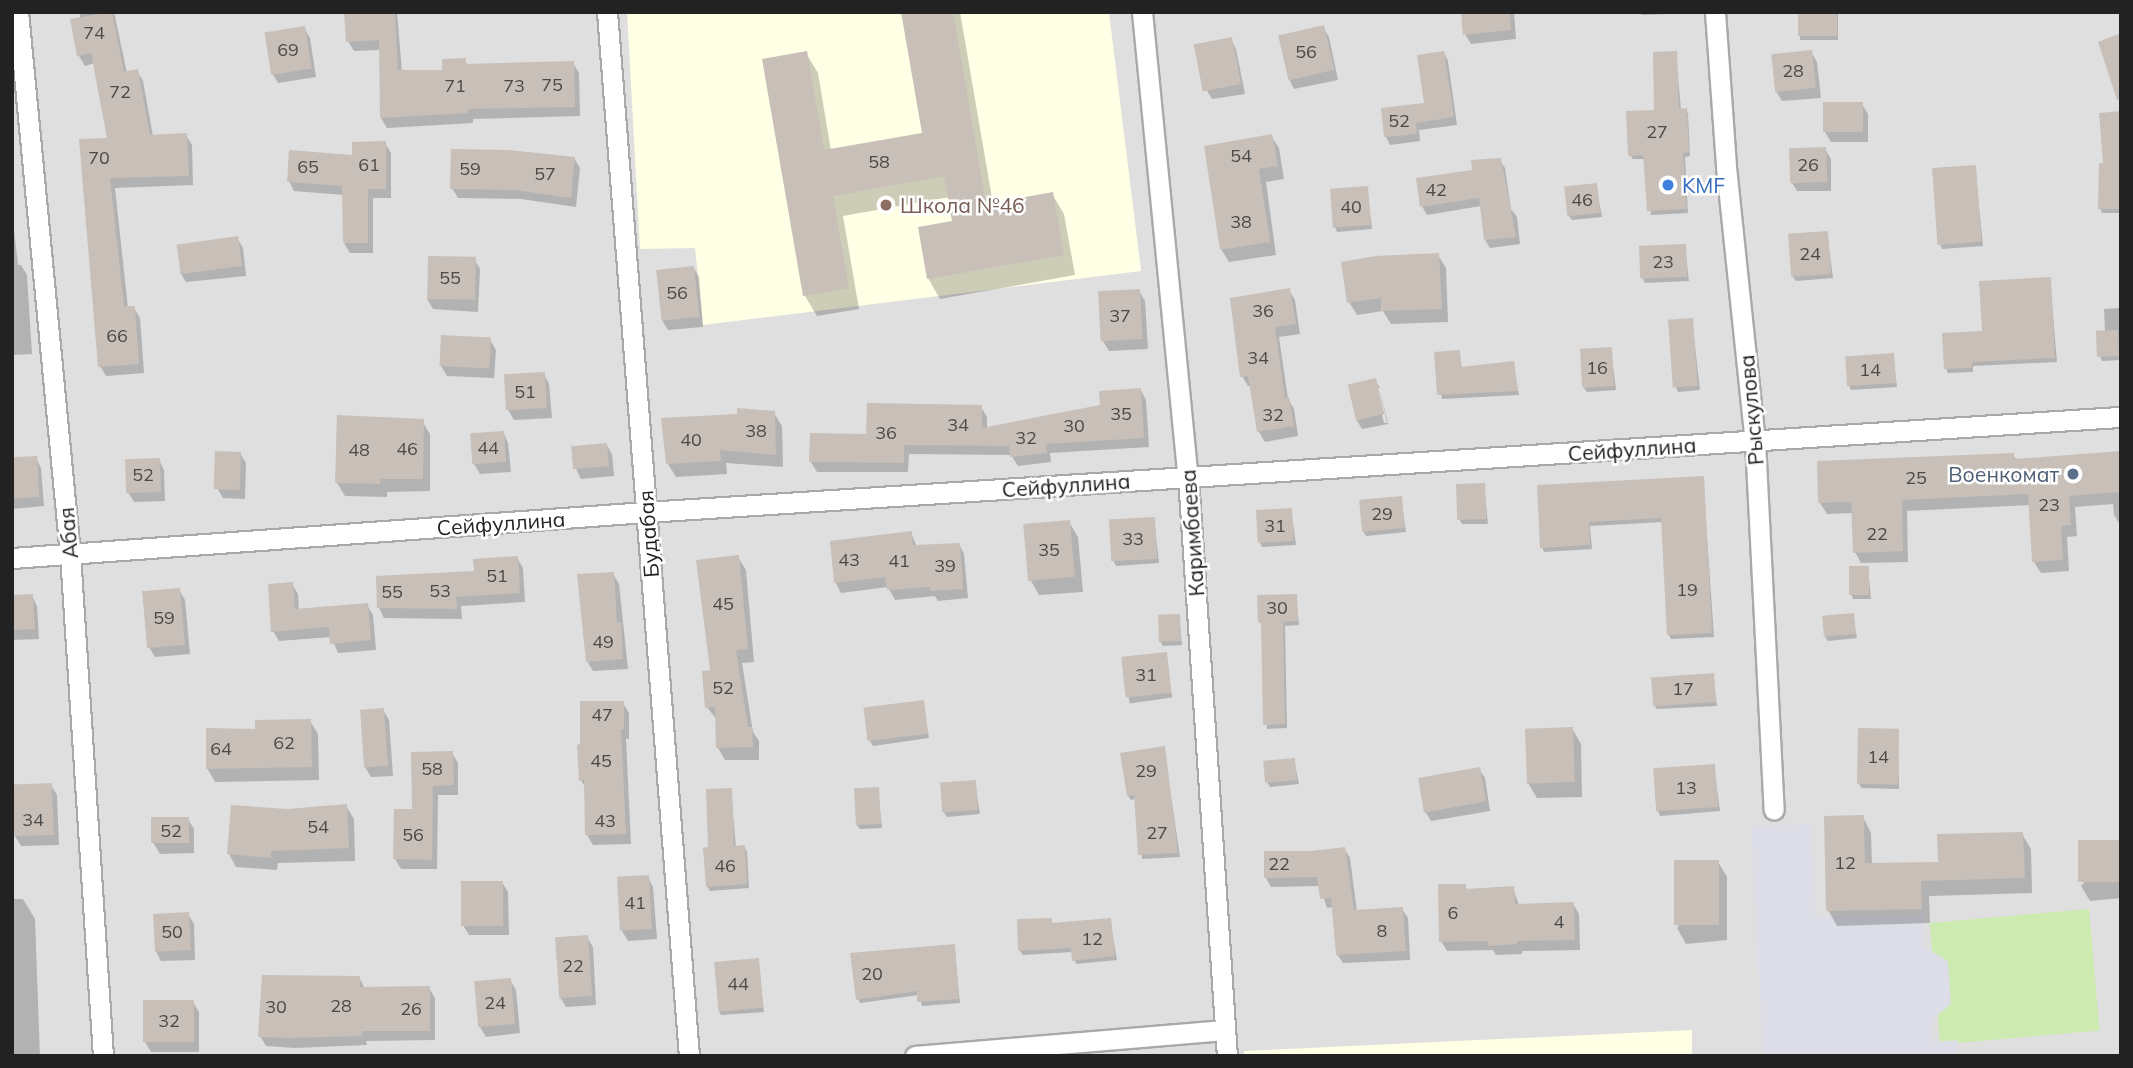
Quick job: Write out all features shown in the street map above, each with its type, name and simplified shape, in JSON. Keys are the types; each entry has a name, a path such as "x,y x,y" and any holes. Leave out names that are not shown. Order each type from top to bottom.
{"street":[{"name":"Абая","path":"18,12 70,554 103,1056"},
{"name":"Будабая","path":"607,12 689,1056"},
{"name":"Каримбаева","path":"1142,12 1188,477 1227,1056"},
{"name":"Рыскулова","path":"1715,12 1726,167 1755,441 1774,810"},
{"name":"Сейфуллина","path":"12,558 646,512 2121,417"},
{"path":"915,1056 1224,1030"}],"shaded area":[{"path":"12,12 2121,12 2121,1056 12,1056"},
{"name":"Школа №46","path":"627,12 1109,12 1141,271 703,325 695,248 640,249"},
{"path":"1811,823 1816,916 1923,914 1924,947 1948,961 1951,1004 1933,1019 1932,1042 1957,1040 1958,1056 1763,1056 1751,827"},
{"path":"1692,1030 1692,1056 1244,1056 1244,1051"}],"green space":[{"path":"2089,909 2100,1031 1940,1044 1930,923"}],"building":[{"path":"112,12 124,72 138,69 150,135 187,133 189,176 110,178 124,306 135,306 139,364 98,367 79,139 107,138 91,53 77,56 70,19"},
{"path":"344,12 395,12 398,70 442,70 442,59 466,58 466,64 574,61 575,107 468,109 468,113 380,118 379,40 346,42"},
{"path":"901,12 953,12 986,204 1053,192 1064,255 927,279 918,227 952,221 944,176 833,196 849,288 803,296 762,59 807,51 824,150 922,133"},
{"path":"1461,12 1510,12 1511,30 1463,35"},
{"path":"1798,12 1837,12 1837,36 1798,36"},
{"path":"1324,25 1334,70 1289,80 1278,36"},
{"path":"305,26 312,68 271,75 265,32"},
{"path":"2121,33 2121,99 2117,100 2098,42"},
{"path":"1232,37 1241,84 1203,92 1194,44"},
{"path":"1812,50 1816,88 1775,92 1771,54"},
{"path":"1444,51 1454,117 1416,123 1417,134 1384,137 1381,108 1424,103 1417,55"},
{"path":"1677,51 1679,109 1687,108 1689,152 1683,153 1687,209 1647,211 1643,155 1628,156 1626,111 1654,110 1653,52"},
{"path":"1823,102 1863,102 1863,132 1823,132"},
{"path":"2121,111 2121,209 2098,209 2099,163 2103,163 2099,113"},
{"path":"1272,134 1278,166 1259,169 1270,242 1220,250 1204,146"},
{"path":"386,141 386,189 368,189 368,243 343,243 342,186 287,182 289,150 352,155 352,142"},
{"path":"1826,147 1827,182 1790,183 1789,148"},
{"path":"451,149 509,150 575,157 571,198 515,190 450,189"},
{"path":"1501,158 1516,237 1484,240 1479,198 1420,207 1416,178 1472,170 1471,160"},
{"path":"1976,165 1981,242 1937,245 1932,168"},
{"path":"1597,183 1600,213 1567,216 1564,186"},
{"path":"1368,186 1371,225 1333,228 1330,189"},
{"path":"1828,231 1831,274 1791,277 1788,234"},
{"path":"238,236 242,266 181,274 177,245"},
{"path":"1686,244 1687,277 1640,279 1639,246"},
{"path":"1439,253 1442,309 1381,311 1381,298 1347,303 1341,262 1376,256"},
{"path":"428,256 476,257 475,300 427,299"},
{"path":"694,266 699,317 662,321 656,270"},
{"path":"2051,277 2055,358 1972,362 1972,368 1944,369 1942,333 1982,331 1979,281"},
{"path":"1290,288 1296,324 1275,327 1285,398 1289,397 1294,426 1257,432 1248,376 1240,377 1230,298"},
{"path":"1140,289 1143,339 1101,341 1098,291"},
{"path":"1693,318 1698,386 1673,388 1668,320"},
{"path":"2118,330 2119,356 2097,357 2096,331"},
{"path":"441,335 491,338 489,369 439,366"},
{"path":"1612,347 1614,386 1582,388 1580,349"},
{"path":"1460,350 1461,367 1514,361 1518,391 1437,395 1434,352"},
{"path":"1894,353 1896,383 1847,386 1845,356"},
{"path":"545,372 547,408 506,410 504,374"},
{"path":"1376,378 1384,414 1356,421 1348,385"},
{"path":"1141,388 1144,438 1046,444 1047,453 1010,457 1009,446 904,445 904,463 809,462 810,433 866,434 867,403 982,405 982,428 1100,405 1099,391"},
{"path":"737,408 775,411 776,455 720,450 721,461 666,464 661,418 737,414"},
{"path":"337,415 424,419 423,479 381,479 380,484 335,483"},
{"path":"504,431 506,462 472,464 470,433"},
{"path":"607,443 609,466 573,469 571,446"},
{"path":"215,451 241,452 240,490 214,489"},
{"path":"2121,451 2121,492 2069,496 2071,525 2061,526 2063,560 2032,562 2028,494 1902,500 1903,551 1853,553 1851,502 1818,503 1817,461 2014,453 2014,459"},
{"path":"37,456 39,497 14,498 12,457"},
{"path":"160,458 161,492 126,493 125,459"},
{"path":"1704,476 1712,633 1667,635 1661,518 1589,522 1590,545 1540,548 1537,485"},
{"path":"1485,483 1486,519 1457,520 1456,484"},
{"path":"1402,496 1405,528 1362,532 1359,500"},
{"path":"1292,508 1294,541 1258,543 1256,510"},
{"path":"1155,517 1157,559 1111,561 1109,519"},
{"path":"1070,520 1075,577 1028,581 1023,524"},
{"path":"912,531 913,545 960,543 963,589 930,591 930,587 887,590 885,577 834,583 830,541"},
{"path":"739,555 748,649 736,650 748,727 752,727 753,747 716,748 715,707 705,708 702,671 710,670 696,560"},
{"path":"518,556 520,593 456,597 457,609 377,608 376,576 474,571 473,559"},
{"path":"1849,566 1869,566 1869,595 1849,595"},
{"path":"614,572 617,623 621,622 623,659 586,662 577,574"},
{"path":"293,582 295,609 368,603 371,640 330,644 329,627 271,632 268,584"},
{"path":"180,588 185,645 147,648 142,591"},
{"path":"33,594 35,629 14,630 12,595"},
{"path":"1297,594 1298,621 1283,622 1285,724 1263,725 1261,622 1258,623 1257,595"},
{"path":"1854,613 1856,634 1824,637 1822,616"},
{"path":"1180,614 1181,641 1159,642 1158,615"},
{"path":"1167,652 1171,693 1126,698 1121,657"},
{"path":"1714,673 1716,702 1653,706 1651,677"},
{"path":"924,700 928,734 868,741 863,707"},
{"path":"580,701 624,701 624,729 621,729 626,834 585,835 584,780 579,781 577,745 580,744"},
{"path":"384,708 388,766 364,768 360,710"},
{"path":"311,719 312,767 206,769 206,728 255,729 255,720"},
{"path":"1573,727 1575,782 1527,784 1525,729"},
{"path":"1858,728 1899,729 1898,785 1857,784"},
{"path":"1165,746 1178,853 1138,855 1134,795 1127,796 1120,753"},
{"path":"453,751 454,785 433,786 432,860 393,859 394,809 412,809 411,752"},
{"path":"1295,758 1297,780 1265,783 1263,761"},
{"path":"1715,764 1718,807 1656,811 1653,768"},
{"path":"1480,767 1486,801 1424,812 1418,778"},
{"path":"976,780 978,810 942,812 940,783"},
{"path":"52,783 54,835 14,836 12,784"},
{"path":"879,787 881,824 856,825 854,788"},
{"path":"732,788 734,846 745,845 747,884 706,887 703,848 708,847 706,789"},
{"path":"347,804 349,848 271,851 271,858 227,854 231,805 287,809"},
{"path":"1864,815 1865,863 1938,862 1937,834 2023,832 2025,878 1921,881 1922,909 1826,911 1824,816"},
{"path":"151,817 189,817 189,843 151,843"},
{"path":"2078,840 2121,840 2121,882 2078,882"},
{"path":"1345,847 1354,910 1403,907 1406,951 1336,955 1331,898 1320,899 1317,877 1264,878 1264,851 1311,851"},
{"path":"1674,860 1719,860 1719,925 1674,925"},
{"path":"649,875 652,929 620,931 617,877"},
{"path":"461,881 503,881 503,926 461,926"},
{"path":"1438,884 1466,884 1466,889 1514,886 1515,904 1574,902 1575,940 1517,941 1517,944 1488,946 1488,941 1439,942"},
{"path":"189,912 191,950 155,952 153,914"},
{"path":"1052,918 1052,923 1111,918 1115,956 1072,961 1071,948 1018,951 1017,919"},
{"path":"588,935 592,996 559,998 555,937"},
{"path":"955,944 959,999 917,1002 917,991 856,1000 850,953"},
{"path":"759,958 763,1008 719,1012 714,962"},
{"path":"262,975 360,976 360,987 430,986 430,1031 362,1031 362,1036 258,1037"},
{"path":"511,978 515,1024 478,1027 474,981"},
{"path":"143,1000 194,1000 194,1042 143,1042"}],"place":[{"name":"KMF","path":"1668,185"},
{"name":"Школа №46","path":"886,205"},
{"name":"Военкомат","path":"2073,474"}]}
